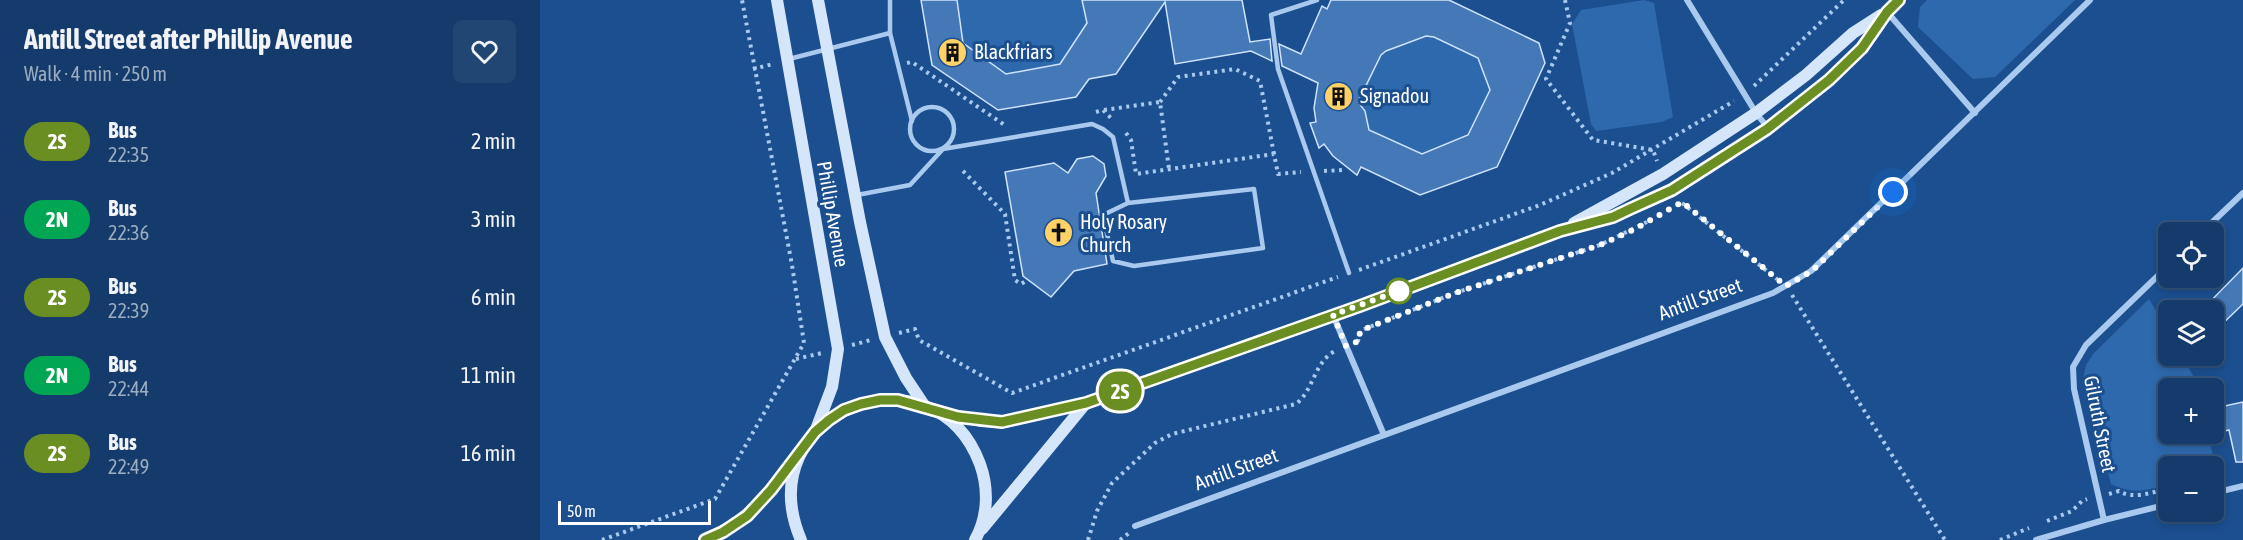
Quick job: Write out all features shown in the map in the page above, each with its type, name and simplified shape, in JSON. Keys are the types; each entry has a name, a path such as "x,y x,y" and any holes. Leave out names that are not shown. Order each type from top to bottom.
{"main road":[{"name":"Phillip Avenue","path":"777,0 838,349 832,387 811,438"},
{"name":"Phillip Avenue","path":"818,0 855,196 885,337 906,378 930,410"},
{"path":"705,540 723,532 747,516 771,490 811,438 829,420 844,410 880,400 898,400 930,410 981,421 1002,422 1086,403 1560,231 1613,217 1672,190 1767,129 1829,80 1862,48 1887,12 1899,0"},
{"path":"1560,231 1663,174 1756,113 1806,75 1853,33 1887,12"},
{"path":"978,536 1086,403"},
{"path":"930,410 951,422 965,437 976,454 983,472 986,492 985,512 978,536"},
{"path":"801,540 795,526 791,506 791,486 795,467 811,438"}],"street":[{"path":"1687,0 1767,129"},
{"name":"Antill Street","path":"1135,526 1773,293 1786,286 1812,271 2090,0"},
{"path":"1887,12 1975,112"},
{"path":"2213,222 2243,193"},
{"name":"Gilruth Street","path":"2104,520 2074,389 2073,367 2086,345 2158,276"},
{"path":"1333,315 1384,435"},
{"path":"2224,491 2243,486"},
{"path":"2037,540 2158,507"}],"lane":[{"path":"890,0 890,33 912,121 911,135 919,146 932,151 1092,124 1113,137 1128,203"},
{"path":"1317,0 1271,15 1278,69 1349,273"},
{"path":"786,60 890,33"},
{"path":"855,196 910,186 954,135 954,128 948,115 942,110 928,108 916,115 912,121"},
{"path":"1254,189 1263,248 1134,266 1113,261 1103,215 1128,203 1254,189"}],"path":[{"path":"602,540 715,499 804,343 792,265 741,0"},
{"path":"1565,0 1570,23 1546,79 1593,140 1653,150"},
{"path":"796,359 915,329 919,340 1012,393 1540,206 1612,173 1653,150 1760,82 1844,0"},
{"path":"753,69 786,60"},
{"path":"1169,169 1160,102 1178,76 1235,69 1260,81 1274,154"},
{"path":"1103,111 1160,102"},
{"path":"1653,150 1663,174"},
{"path":"963,171 1005,214 1015,280 1021,284 1028,280"},
{"path":"1676,197 1786,286 1945,540"},
{"path":"1672,208 1682,202"},
{"path":"1088,540 1097,511 1112,483 1150,447 1172,434 1296,404 1302,399 1322,360 1334,351 1359,341 1362,330 1455,293 1600,245 1654,218"},
{"path":"2119,491 2124,494 2138,495 2158,490"}],"shaded area":[{"path":"957,0 1082,0 1087,23 1060,64 1006,74 963,43"},
{"path":"1644,0 1654,3 1673,117 1662,122 1596,131 1591,124 1572,24 1581,10"},
{"path":"1927,0 2075,0 1995,77 1973,79 1918,27 1920,7"},
{"path":"1426,36 1434,37 1478,58 1490,90 1468,135 1422,154 1369,130 1365,111 1358,102 1381,55"},
{"path":"2149,299 2158,314 2158,366 2188,366 2194,378 2158,378 2158,444 2211,444 2213,456 2158,456 2158,487 2126,490 2111,484 2083,379 2086,365 2094,353"}],"building":[{"name":"Blackfriars","path":"921,0 957,0 963,43 1006,74 1060,64 1087,23 1082,0 1242,0 1250,42 1270,39 1272,61 1251,51 1175,64 1165,2 1116,74 1089,79 1076,97 998,110 932,65"},
{"name":"Signadou","path":"1331,0 1449,0 1539,43 1545,63 1497,167 1420,195 1361,167 1357,175 1333,156 1324,144 1319,148 1310,123 1316,122 1314,108 1318,83 1282,66 1279,44 1301,54 1322,6 1327,9","holes":["1426,36 1434,37 1478,58 1490,90 1468,135 1422,154 1369,130 1365,111 1358,102 1381,55"]},
{"name":"Holy Rosary Church","path":"1093,156 1104,164 1106,176 1096,193 1107,264 1074,271 1051,297 1023,276 1005,172 1054,163 1068,173 1077,159"},
{"path":"2243,268 2243,304 2224,322 2224,300 2212,300"},
{"path":"2243,402 2243,462 2236,462 2229,430 2224,431 2224,406"}],"bus line":[{"name":"2S","path":"705,540 723,532 747,516 771,490 815,432 844,410 880,400 898,400 958,417 1002,422 1086,403 1360,306 1560,231 1613,217 1672,190 1710,168 1767,129 1829,80 1862,48 1887,12 1899,0"}],"place":[{"name":"Blackfriars","path":"953,52"},
{"name":"Signadou","path":"1339,96"},
{"name":"Holy Rosary Church","path":"1059,233"}],"route":[{"path":"1399,291 1401,290 1333,315 1346,346 1359,341 1359,332 1362,330 1455,293 1600,245 1635,229 1682,202 1786,286 1812,271 1893,192"}]}
